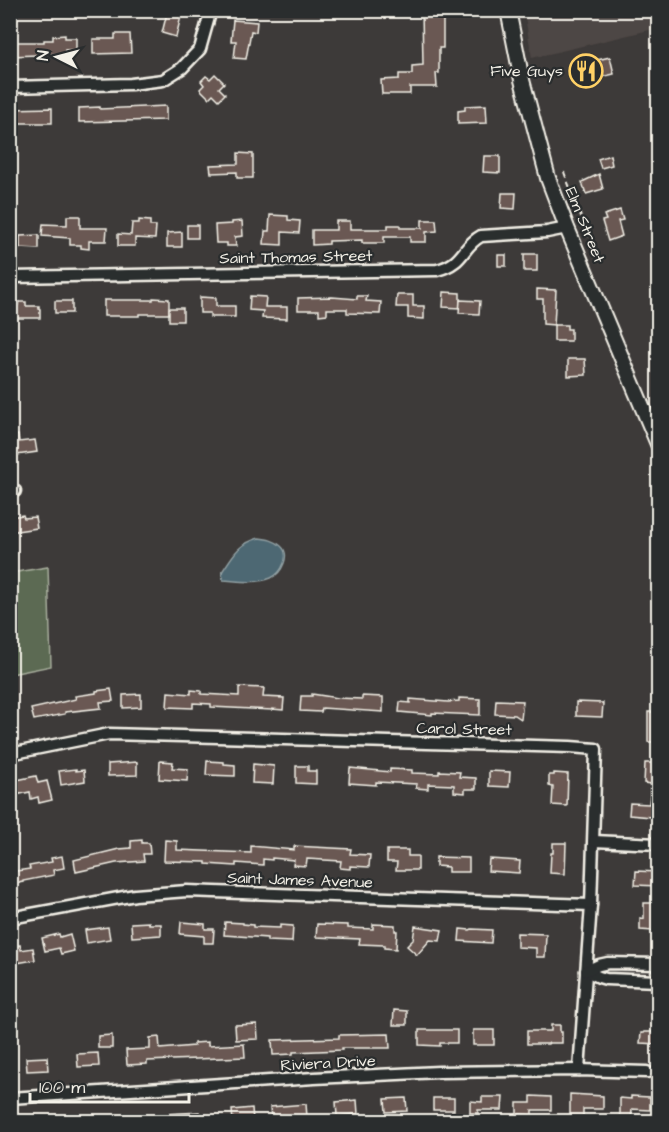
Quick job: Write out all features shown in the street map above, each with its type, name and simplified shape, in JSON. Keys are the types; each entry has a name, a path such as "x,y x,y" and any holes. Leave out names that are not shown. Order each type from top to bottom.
{"main road":[{"name":"Elm Street","path":"508,10 521,73 548,178 567,228 656,422 658,444"}],"street":[{"path":"10,87 131,84 163,80 182,68 200,49 209,17 208,10"},
{"name":"Saint Thomas Street","path":"10,277 437,270 449,267 461,257 473,241 481,236 547,232 567,228"},
{"name":"Carol Street","path":"10,754 109,734 596,748 591,905 579,1070"},
{"path":"594,842 658,844"},
{"name":"Saint James Avenue","path":"10,918 135,895 187,891 591,905"},
{"path":"586,971 608,963 658,964"},
{"path":"586,971 606,979 658,981"},
{"name":"Riviera Drive","path":"10,1098 439,1072 579,1070 647,1072"}],"path":[{"path":"564,172 597,256"}],"shaded area":[{"path":"524,11 658,11 658,28 532,58"}],"green space":[{"path":"48,567 51,666 11,674 11,573"}],"water":[{"path":"259,538 274,541 284,550 284,564 279,572 271,578 260,581 223,580 222,572 229,560 246,543"}],"building":[{"path":"422,10 443,10 443,48 439,48 437,87 410,87 410,94 382,94 381,80 399,79 399,74 412,74 412,66 423,65"},
{"path":"167,13 181,16 176,37 162,33"},
{"path":"233,20 257,22 256,32 251,31 246,59 234,58 236,41 231,41"},
{"path":"115,34 130,34 131,53 93,54 93,39 115,39"},
{"path":"65,35 65,38 76,38 76,50 65,50 65,54 10,56 10,42 44,42 44,40 53,40 53,36"},
{"path":"610,57 614,74 576,83 572,66"},
{"path":"215,74 224,83 219,88 225,94 219,100 213,94 209,98 200,89 204,85 201,81 206,76 210,79"},
{"path":"486,105 487,123 458,124 458,111 465,110 465,106"},
{"path":"166,106 166,120 79,122 79,108"},
{"path":"52,108 52,123 10,123 10,109"},
{"path":"238,153 253,154 253,178 237,178 237,172 211,173 210,165 238,164"},
{"path":"610,155 612,165 601,168 598,159"},
{"path":"484,156 500,156 500,173 483,172"},
{"path":"599,174 603,189 586,194 582,182"},
{"path":"502,193 516,193 515,209 501,208"},
{"path":"620,210 623,220 618,221 622,236 608,241 602,221 606,220 604,215"},
{"path":"270,215 288,216 288,220 300,221 299,233 282,232 282,245 264,244 265,231 269,231"},
{"path":"67,216 80,216 80,228 107,228 106,241 89,241 89,249 81,248 81,245 70,245 70,238 42,236 43,224 67,225"},
{"path":"139,220 150,221 150,226 156,226 155,239 135,238 135,246 118,246 118,234 131,235 132,223 139,223"},
{"path":"422,220 436,220 437,231 426,232 426,242 410,242 410,237 384,237 384,243 362,243 362,240 329,241 329,244 312,245 312,230 336,230 336,221 350,221 350,229 388,229 388,225 400,225 400,228 422,228"},
{"path":"242,221 243,236 235,237 236,246 216,243 215,225"},
{"path":"187,225 198,225 198,238 187,238"},
{"path":"182,232 182,247 167,247 167,233"},
{"path":"39,235 39,249 20,248 20,236"},
{"path":"524,254 537,254 537,271 524,271"},
{"path":"498,255 506,255 506,266 498,266"},
{"path":"537,289 556,290 554,325 543,324 543,299 537,299"},
{"path":"444,292 460,293 460,308 443,307"},
{"path":"397,295 413,295 413,306 424,306 424,319 408,318 408,307 396,307"},
{"path":"250,296 266,297 265,307 287,307 287,319 262,318 263,311 249,310"},
{"path":"357,296 367,296 366,301 381,302 380,314 347,313 347,309 327,309 327,314 319,315 319,310 298,310 298,298 357,299"},
{"path":"200,297 216,298 216,306 235,306 235,317 210,317 210,313 200,313"},
{"path":"153,298 169,299 169,314 104,316 104,300 153,300"},
{"path":"460,300 480,301 479,314 459,313"},
{"path":"55,301 72,301 72,313 55,313"},
{"path":"18,302 26,302 26,306 39,306 40,318 10,318 10,305 18,305"},
{"path":"169,308 183,308 183,321 169,321"},
{"path":"554,325 567,325 567,329 571,329 571,341 554,341"},
{"path":"568,359 585,359 586,375 568,376"},
{"path":"18,435 19,442 35,440 37,452 10,456 10,436"},
{"path":"23,515 24,518 35,517 37,528 10,532 10,517"},
{"path":"239,687 264,688 263,697 284,698 283,710 211,707 211,704 193,703 193,708 167,707 168,692 191,694 191,690 201,691 201,694 239,696"},
{"path":"111,689 113,701 100,702 101,708 65,712 65,714 34,720 31,709 76,699 75,696"},
{"path":"141,694 141,707 123,708 123,695"},
{"path":"312,694 338,698 383,697 383,712 322,708 321,712 300,711 301,696 312,696"},
{"path":"459,698 480,699 480,715 399,712 400,702 410,703 410,699 448,702 459,701"},
{"path":"496,700 523,701 521,719 515,715 495,714"},
{"path":"576,702 603,703 602,717 576,716"},
{"path":"648,712 658,712 658,742 648,742"},
{"path":"160,761 173,762 172,768 188,769 187,781 159,779"},
{"path":"207,761 235,765 235,776 206,775"},
{"path":"137,762 137,775 108,776 108,764"},
{"path":"645,763 658,763 658,812 652,811 651,817 629,815 630,803 649,804 651,784 644,783"},
{"path":"253,764 274,766 273,784 252,783"},
{"path":"296,766 308,766 308,771 316,771 316,784 296,783"},
{"path":"350,768 390,772 390,769 412,770 412,773 439,774 439,771 460,772 459,777 476,778 476,789 465,789 465,793 454,792 454,785 428,784 428,789 416,788 417,784 349,783"},
{"path":"76,769 76,771 84,770 85,781 61,785 59,771"},
{"path":"489,771 510,772 509,787 489,786"},
{"path":"554,773 568,774 567,806 552,805 553,787 549,786 549,775 554,775"},
{"path":"36,776 38,783 47,781 52,800 39,803 38,797 31,799 30,792 15,795 12,781"},
{"path":"142,840 142,843 149,843 150,854 143,854 144,861 116,863 76,872 74,860 131,848 131,841"},
{"path":"165,840 177,841 177,850 251,853 251,846 294,850 294,846 351,849 350,854 370,855 369,867 340,868 341,861 307,859 306,866 293,865 294,860 272,858 272,860 263,859 263,865 236,863 236,866 206,864 206,862 164,861"},
{"path":"553,843 566,843 565,874 550,873"},
{"path":"387,850 408,850 408,856 418,856 418,870 396,870 397,862 387,862"},
{"path":"62,856 64,868 53,870 54,875 10,883 10,872 30,869 29,866 52,862 51,858"},
{"path":"436,857 469,858 469,872 448,872 448,867 436,866"},
{"path":"489,859 520,861 519,873 488,871"},
{"path":"636,871 658,872 658,886 635,885"},
{"path":"644,903 658,903 658,925 655,925 654,931 640,930 640,918 644,919"},
{"path":"149,922 149,924 161,924 161,935 132,937 131,923"},
{"path":"181,922 205,924 205,929 214,929 213,943 204,943 204,936 180,934"},
{"path":"225,922 243,923 253,925 253,927 293,926 292,942 224,935"},
{"path":"317,924 373,929 373,924 395,925 396,949 384,948 384,945 359,944 360,939 316,937"},
{"path":"415,926 442,930 440,941 430,940 417,955 407,946 413,940"},
{"path":"108,927 110,939 87,943 85,930"},
{"path":"460,929 492,930 491,943 459,941"},
{"path":"517,933 546,934 545,957 536,957 536,948 517,947"},
{"path":"59,934 60,937 70,934 74,951 61,954 59,948 45,951 42,938"},
{"path":"20,945 21,950 33,948 35,960 10,964 10,947"},
{"path":"394,1010 407,1011 407,1025 393,1025"},
{"path":"257,1024 258,1039 236,1040 235,1025"},
{"path":"551,1025 560,1025 562,1043 527,1044 527,1031 551,1031"},
{"path":"419,1030 457,1030 457,1043 440,1043 440,1046 419,1045"},
{"path":"473,1030 494,1030 494,1045 473,1045"},
{"path":"658,1032 658,1044 640,1043 641,1033"},
{"path":"389,1034 390,1048 342,1048 342,1050 273,1055 272,1040"},
{"path":"112,1035 112,1048 98,1048 98,1036"},
{"path":"159,1037 160,1049 194,1046 194,1043 208,1042 208,1046 244,1044 245,1057 147,1061 147,1064 127,1065 126,1050 150,1049 150,1038"},
{"path":"98,1053 99,1066 78,1067 77,1054"},
{"path":"47,1057 48,1070 27,1071 26,1058"},
{"path":"570,1094 603,1096 603,1109 583,1109 583,1116 570,1116"},
{"path":"531,1096 551,1097 551,1110 532,1110 532,1115 517,1114 517,1103 531,1103"},
{"path":"631,1096 650,1097 650,1110 632,1109 631,1122 620,1122 620,1098 631,1099"},
{"path":"482,1097 503,1097 502,1110 478,1110 478,1113 470,1113 470,1101 482,1102"},
{"path":"406,1098 407,1111 386,1112 385,1099"},
{"path":"433,1098 454,1098 454,1110 433,1110"},
{"path":"357,1100 358,1114 337,1116 336,1102"},
{"path":"306,1104 307,1117 271,1119 270,1107"},
{"path":"252,1108 253,1121 233,1122 232,1110"},
{"path":"199,1112 199,1122 166,1122 166,1114"}],"place":[{"name":"Five Guys","path":"586,71"}]}
